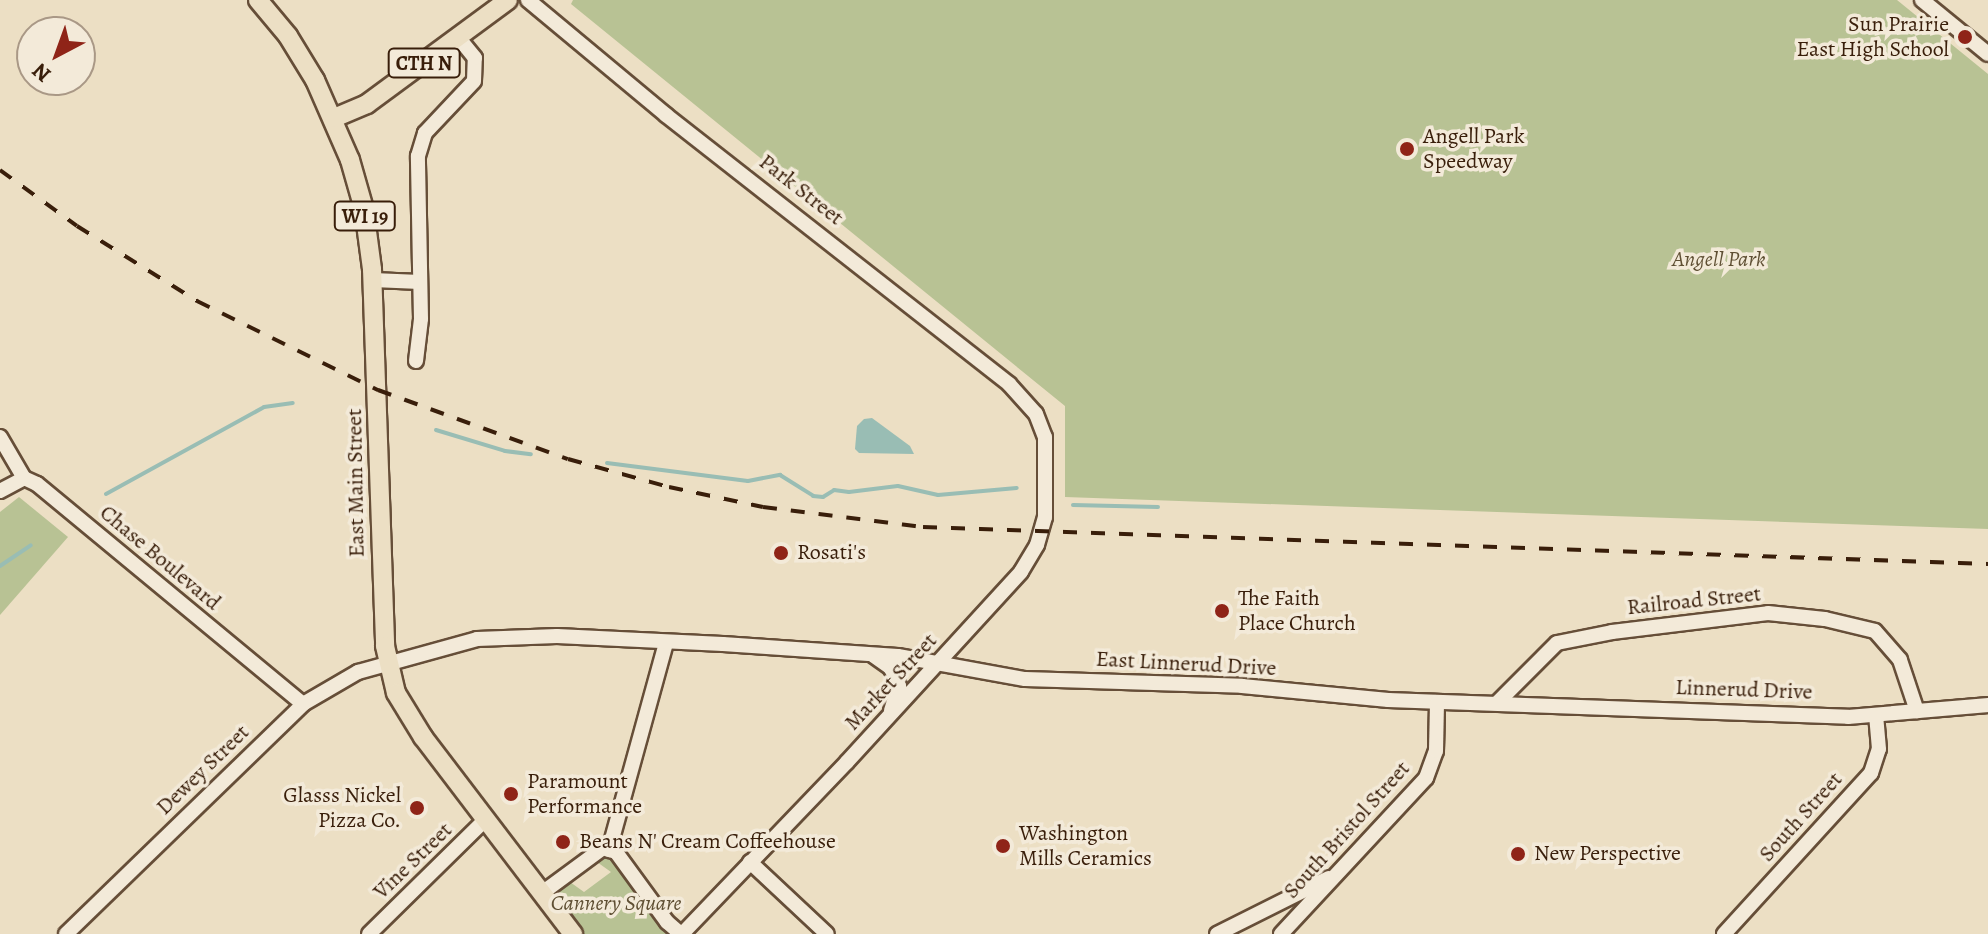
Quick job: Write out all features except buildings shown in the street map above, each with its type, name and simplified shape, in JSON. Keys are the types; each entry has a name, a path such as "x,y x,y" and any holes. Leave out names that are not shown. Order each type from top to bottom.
{"main road":[{"name":"East Main Street","path":"258,0 288,36 334,118 364,209 373,280 382,603 388,665 396,693 423,737 486,819 548,888 573,934"},
{"name":"CTH N","path":"334,118 367,104 508,0"}],"street":[{"name":"Park Street","path":"528,0 666,115 1009,384 1040,421"},
{"path":"1922,0 1988,54"},
{"path":"416,361 421,319 419,149 425,133 474,81 475,58 459,38"},
{"path":"373,280 420,282"},
{"name":"Market Street","path":"681,934 888,718 1019,575 1037,545 1045,517 1045,437 1040,421"},
{"name":"Chase Boulevard","path":"0,437 24,478 37,484 303,704"},
{"path":"0,491 24,478"},
{"name":"Railroad Street","path":"1498,702 1557,643 1612,632 1768,613 1825,619 1875,631 1900,660 1917,711"},
{"name":"East Linnerud Drive","path":"388,665 477,639 557,636 873,655 940,662 1025,679 1242,686 1437,702 1498,702"},
{"path":"548,888 604,850 666,643"},
{"path":"873,655 890,667 899,686 888,718"},
{"name":"Dewey Street","path":"66,934 303,704 342,679 388,665"},
{"name":"South Bristol Street","path":"1281,934 1426,778 1436,751 1437,702"},
{"name":"Linnerud Drive","path":"1498,702 1876,717 1988,705"},
{"name":"South Street","path":"1724,934 1871,773 1879,749 1876,717"},
{"name":"Vine Street","path":"369,934 486,819"},
{"path":"604,850 616,852 667,922 681,934"},
{"path":"750,862 827,934"},
{"path":"1217,934 1336,874"}],"green space":[{"name":"Angell Park","path":"573,0 1897,0 1988,74 1988,529 1065,497 1065,406 571,4"},
{"path":"19,497 68,537 0,615 0,512"},
{"name":"Cannery Square","path":"603,848 681,934 573,934 542,893 563,877 584,892 611,872 590,857"}],"water":[{"path":"872,418 910,446 914,454 859,453 855,449 857,426 864,419"}],"waterway":[{"path":"106,494 264,407 293,403"},
{"path":"436,430 505,451 531,454"},
{"path":"607,463 748,481 780,475 813,496 823,497 834,490 849,492 898,486 938,495 1017,488"},
{"path":"1073,505 1158,507"},
{"path":"0,566 31,545"}],"railway":[{"path":"0,170 77,226 197,301 378,390 568,459 669,487 763,507 923,527 1988,564"}],"place":[{"name":"Sun Prairie East High School","path":"1965,37"},
{"name":"Angell Park Speedway","path":"1407,149"},
{"name":"Rosati's","path":"781,553"},
{"name":"The Faith Place Church","path":"1222,611"},
{"name":"Paramount Performance","path":"511,794"},
{"name":"Glasss Nickel Pizza Co.","path":"417,808"},
{"name":"Beans N' Cream Coffeehouse","path":"563,842"},
{"name":"Washington Mills Ceramics","path":"1003,846"},
{"name":"New Perspective","path":"1518,854"}]}
